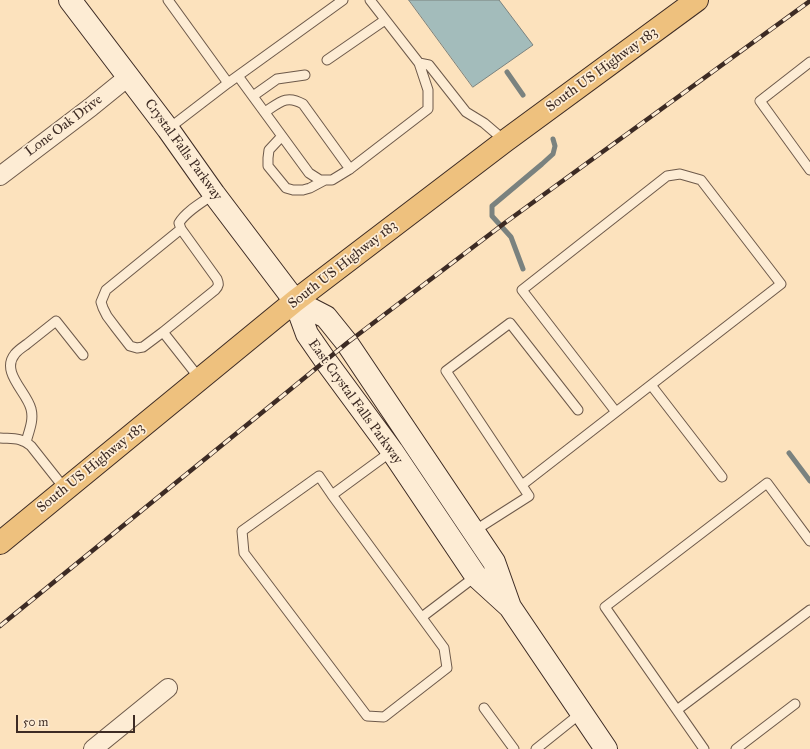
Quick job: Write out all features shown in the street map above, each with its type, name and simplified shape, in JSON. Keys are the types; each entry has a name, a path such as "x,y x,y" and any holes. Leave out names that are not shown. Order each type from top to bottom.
{"main road":[{"name":"Crystal Falls Parkway","path":"70,0 168,129 214,194 295,301"},
{"name":"South US Highway 183","path":"0,543 295,301 505,142 697,0"},
{"name":"East Crystal Falls Parkway","path":"295,301 307,334 392,451 476,576 510,606"},
{"name":"East Crystal Falls Parkway","path":"295,301 326,317 347,343 494,562 510,606 606,749"}],"street":[{"name":"Lone Oak Drive","path":"0,176 128,77"},
{"path":"93,749 168,688"}],"lane":[{"path":"168,0 228,83"},
{"path":"168,129 228,83 343,0"},
{"path":"238,76 309,173 320,180 332,180 350,169 428,109 428,90 418,63 370,0"},
{"path":"327,60 385,20"},
{"path":"810,62 760,101 810,170"},
{"path":"418,63 429,65 466,112 484,123 505,142"},
{"path":"253,96 277,79 305,75"},
{"path":"265,112 282,101 289,99 296,100 303,104 350,169"},
{"path":"282,136 269,150 268,166 286,188 302,190 310,188 325,180"},
{"path":"522,485 781,284 701,180 680,174 667,176 522,290 616,412"},
{"path":"181,229 106,290 101,302 102,308 130,346 137,348 143,347 219,286 219,282 181,229 179,222 182,218 214,194"},
{"path":"26,442 32,418 32,409 11,372 11,362 15,353 56,321 83,355"},
{"path":"474,531 529,496 446,371 510,323 578,410"},
{"path":"163,332 200,379"},
{"path":"651,385 722,477"},
{"path":"0,438 13,438 26,442 31,446 65,489"},
{"path":"332,495 392,451"},
{"path":"319,476 332,495 444,648 447,668 384,716 367,716 244,553 242,531 319,476"},
{"path":"704,749 605,607 767,484 810,541"},
{"path":"422,617 476,576"},
{"path":"677,710 810,610"},
{"path":"736,749 795,704"},
{"path":"484,708 514,749"},
{"path":"536,749 581,713"}],"water":[{"path":"409,0 499,0 533,45 473,87"}],"waterway":[{"path":"507,72 523,95"},
{"path":"523,269 511,237 492,216 492,206 553,154 555,146 553,139"},
{"path":"789,453 810,481"}],"railway":[{"path":"0,626 347,343 506,222 810,1"}]}
